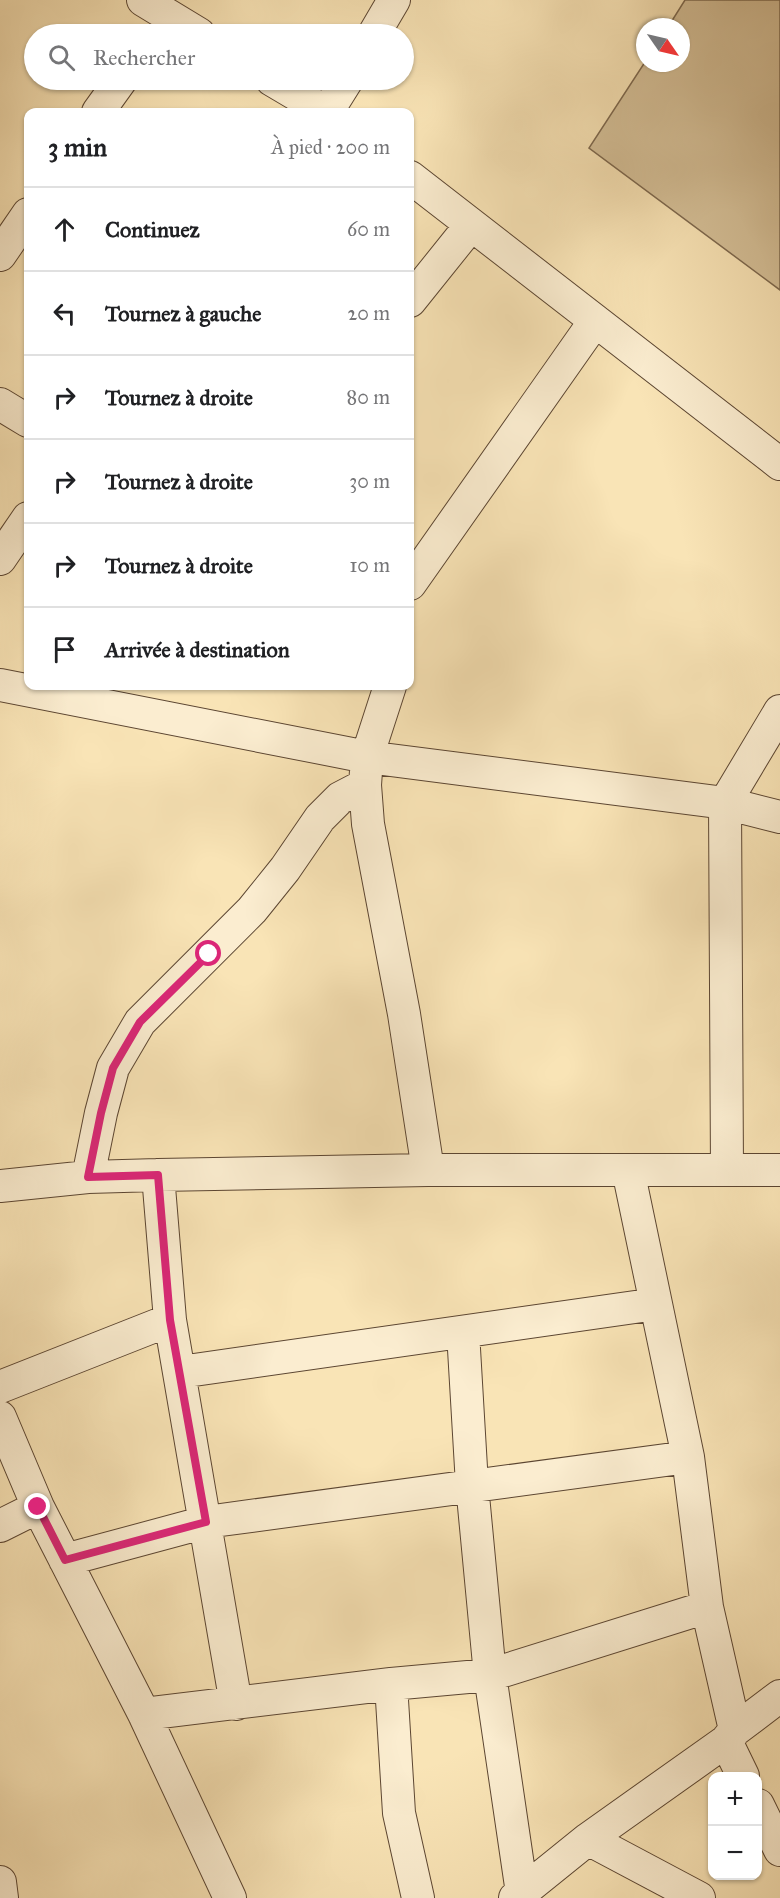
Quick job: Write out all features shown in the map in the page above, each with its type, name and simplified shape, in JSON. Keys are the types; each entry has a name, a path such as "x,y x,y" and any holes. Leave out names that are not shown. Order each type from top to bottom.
{"street":[{"path":"380,24 394,0"},
{"path":"153,16 173,24"},
{"path":"101,108 114,90"},
{"path":"289,90 320,108"},
{"path":"330,108 341,90"},
{"path":"414,180 780,464"},
{"path":"0,255 24,220"},
{"path":"414,296 471,225"},
{"path":"414,578 595,321"},
{"path":"0,404 24,419"},
{"path":"0,559 24,524"},
{"path":"0,685 366,771 725,803 780,817"},
{"path":"389,690 366,771 368,824 402,1002 428,1170"},
{"path":"727,1169 725,803 780,711"},
{"path":"88,1177 113,1068 140,1022 252,910 285,869 320,818 366,771"},
{"path":"0,1186 88,1177 158,1175 428,1170 780,1170"},
{"path":"628,1170 687,1457 706,1607 730,1735 742,1772"},
{"path":"158,1175 170,1320 236,1704"},
{"path":"180,1372 656,1304"},
{"path":"0,1386 170,1320"},
{"path":"463,1332 472,1485 490,1675 519,1895"},
{"path":"0,1417 38,1507 144,1714 230,1898"},
{"path":"65,1560 206,1522 687,1457"},
{"path":"0,1526 38,1507"},
{"path":"144,1714 391,1684 490,1675 706,1607"},
{"path":"391,1684 399,1813 418,1898"},
{"path":"519,1895 588,1839 780,1696"},
{"path":"762,1813 780,1850"},
{"path":"588,1839 699,1898"},
{"path":"0,1882 2,1898"}],"shaded area":[{"path":"685,0 780,0 780,290 589,148 638,72 690,72 690,18 674,18"}],"route":[{"path":"38,1507 65,1560 206,1522 170,1320 158,1175 88,1177 113,1068 140,1022 209,954"}]}
